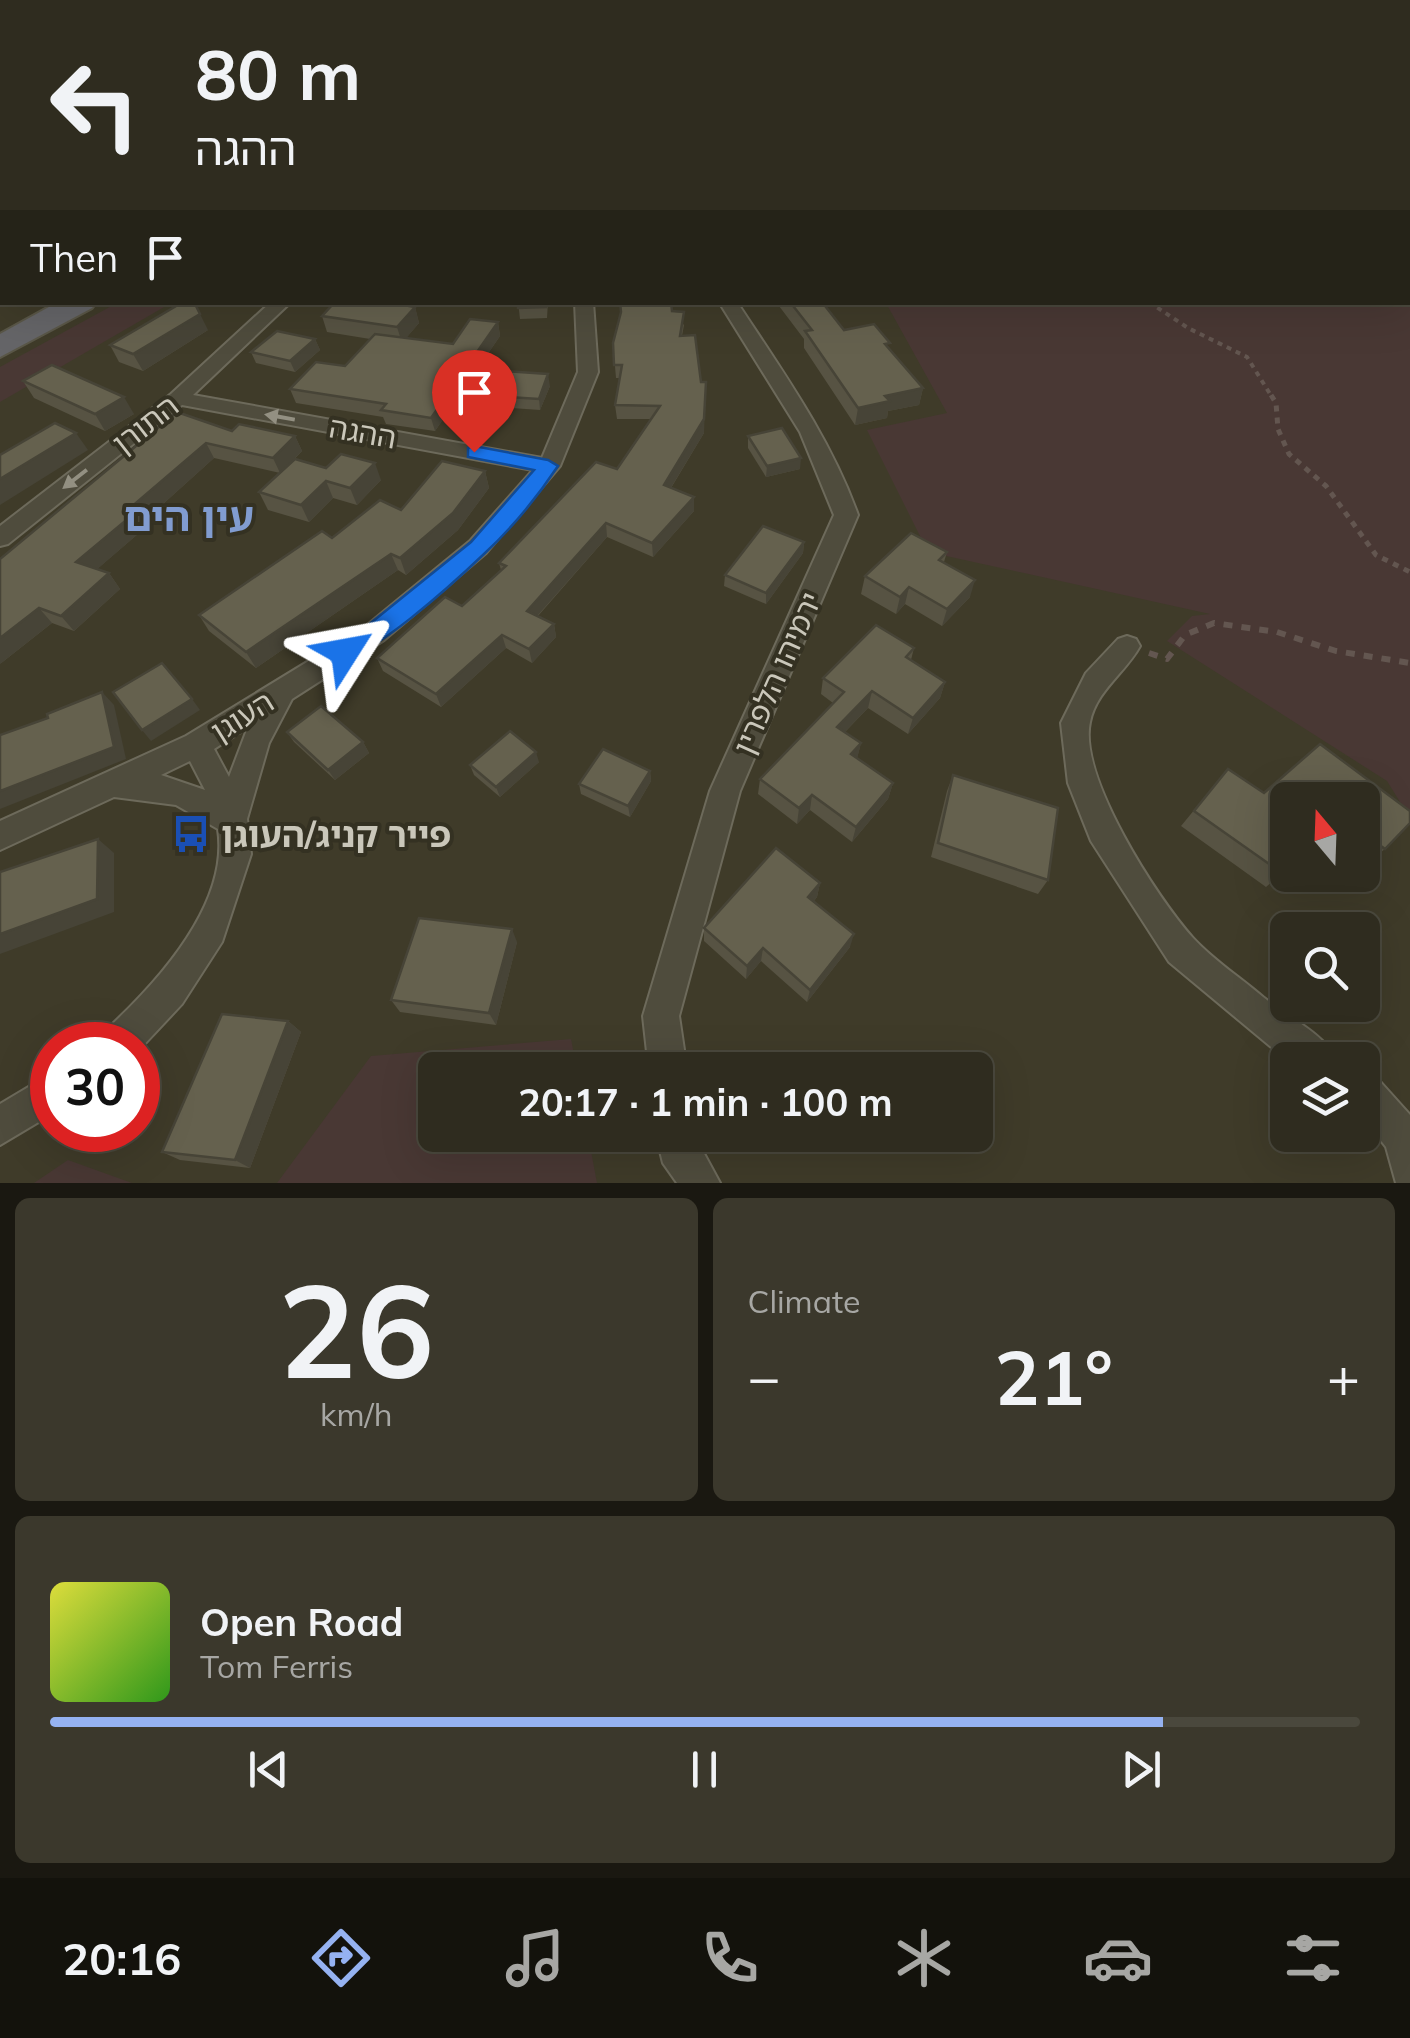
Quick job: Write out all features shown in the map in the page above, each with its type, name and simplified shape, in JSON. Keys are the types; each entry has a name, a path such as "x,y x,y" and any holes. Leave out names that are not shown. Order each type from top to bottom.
{"highway":[{"path":"0,318 24,305"},
{"path":"0,347 76,305"}],"street":[{"name":"התורן","path":"0,538 178,398 279,305"},
{"name":"העוגן","path":"0,836 196,745 375,632 478,547 548,466 588,372 584,305"},
{"name":"ירמיהו הלפרין","path":"666,1052 661,1016 725,791 846,516 837,482 806,424 730,305"},
{"name":"ההגה","path":"178,398 548,466"},
{"path":"1127,646 1096,681 1076,723 1083,783 1102,831 1181,950 1292,1042"},
{"path":"231,820 256,741 284,690"},
{"path":"142,1022 164,1002 201,954 223,902 236,848 231,820 196,745"},
{"path":"106,787 162,786 231,820"},
{"path":"0,1126 30,1106"},
{"path":"1380,1106 1393,1118 1408,1152 1410,1169"},
{"path":"679,1152 700,1183"}],"path":[{"path":"1154,305 1188,328 1247,357 1276,403 1278,429 1289,454 1326,486 1376,555 1410,572"},
{"path":"1127,646 1167,659 1186,635 1214,623 1277,632 1336,652 1410,663"}],"shaded area":[{"path":"113,305 168,305 0,402 0,367"},
{"path":"887,305 1410,305 1410,818 1387,781 1167,641 1192,616 1210,614 928,552 867,430 947,413"},
{"path":"571,1039 574,1052 418,1052"},
{"path":"418,1052 418,1152 591,1152 597,1183 277,1183 371,1056"},
{"path":"68,1160 132,1183 34,1183"}],"building":[{"path":"178,305 196,305 200,314 133,354 110,345"},
{"path":"332,305 415,307 397,327 322,316"},
{"path":"518,305 546,305 546,307"},
{"path":"620,305 671,305 672,311 684,312 680,336 695,335 701,382 706,382 704,419 664,485 694,497 652,543 606,523 527,611 554,624 529,649 502,635 436,694 377,658 445,597 462,606 506,566 499,563 596,462 617,469 660,406 615,405 622,365 614,365 613,343"},
{"path":"792,305 824,305 844,330 874,324 890,343 885,344 923,388 885,396 890,401 858,408 805,331 812,330"},
{"path":"470,319 498,322 431,418 381,410 386,404 290,389 316,362 345,366 375,334 453,344"},
{"path":"277,331 315,339 290,361 251,352"},
{"path":"52,365 124,397 95,414 23,381"},
{"path":"506,371 548,374 539,399 495,396"},
{"path":"177,412 232,431 239,424 295,436 273,458 206,443 129,509 136,512 76,562 109,573 61,616 39,608 0,638 0,559"},
{"path":"55,423 76,433 0,479 0,455"},
{"path":"782,428 801,458 767,466 748,436"},
{"path":"341,454 375,463 350,488 326,481 301,505 259,492 295,459 326,468"},
{"path":"442,461 485,471 453,513 400,558 391,554 246,652 199,615 322,531 332,538 380,500 401,510"},
{"path":"763,526 804,542 766,593 725,575"},
{"path":"911,533 947,552 939,560 975,580 947,609 909,587 900,597 865,576"},
{"path":"876,625 914,648 906,657 945,682 913,718 872,691 837,727 861,743 851,754 893,783 856,827 812,795 799,808 760,779 844,692 823,678"},
{"path":"162,663 192,699 142,730 113,692"},
{"path":"102,692 114,747 0,791 0,735"},
{"path":"321,706 363,742 328,770 287,732"},
{"path":"510,731 536,752 496,787 470,765"},
{"path":"1320,744 1371,782 1277,782"},
{"path":"603,749 650,771 628,806 579,784"},
{"path":"1228,769 1264,793 1270,788 1270,865 1194,811"},
{"path":"953,775 1058,808 1048,880 938,843"},
{"path":"1380,789 1410,811 1410,823 1385,849 1380,845"},
{"path":"98,839 97,899 0,934 0,872"},
{"path":"776,848 820,883 808,897 854,934 810,990 763,948 747,966 704,928"},
{"path":"419,918 512,929 489,1013 391,1000"},
{"path":"222,1014 288,1021 235,1160 162,1152"}],"place":[{"name":"פייר קניג/העוגן","path":"191,834"}],"district":[{"name":"עין הים","path":"189,516"}],"route":[{"path":"345,652 478,547 548,466 474,452"}]}
